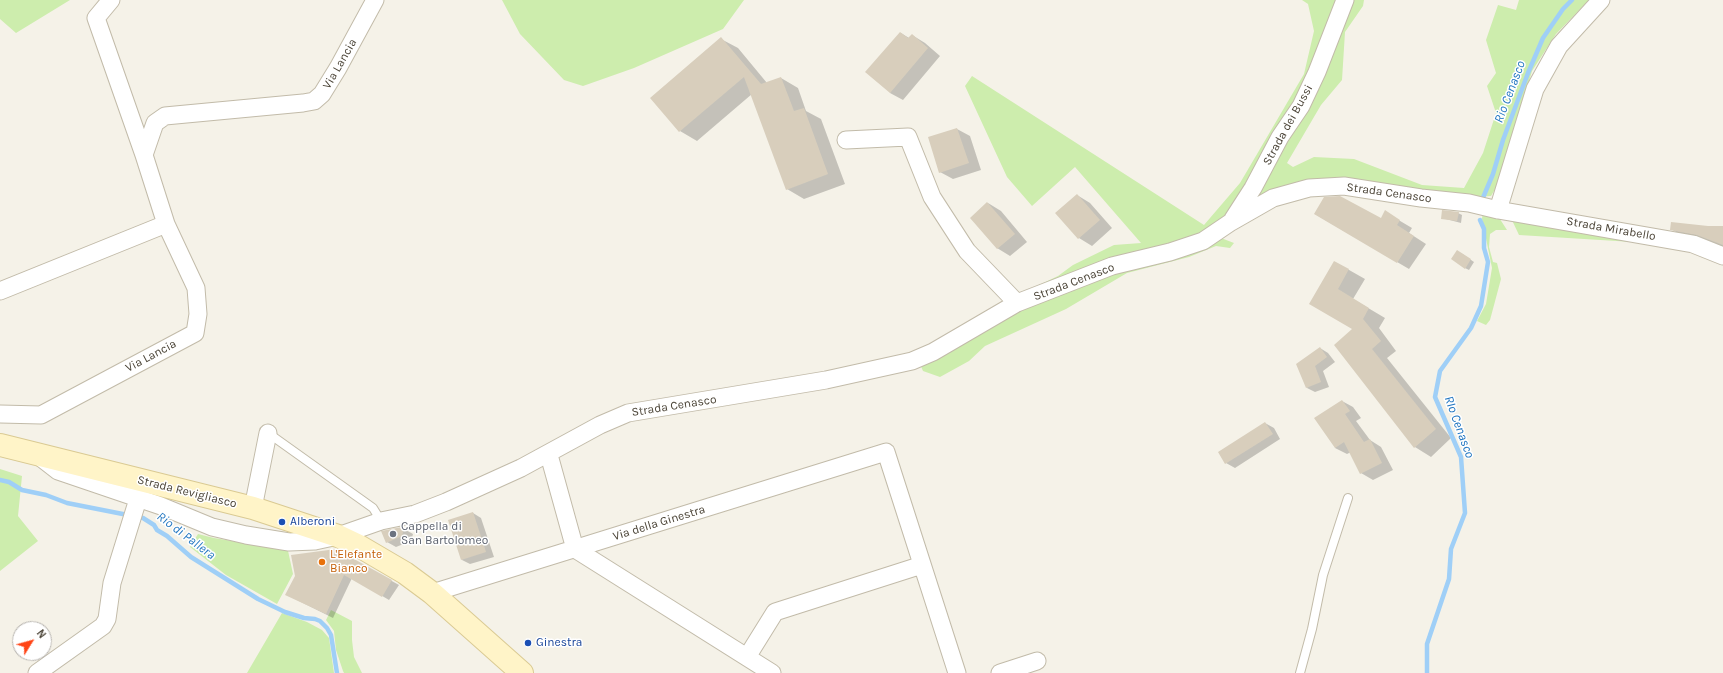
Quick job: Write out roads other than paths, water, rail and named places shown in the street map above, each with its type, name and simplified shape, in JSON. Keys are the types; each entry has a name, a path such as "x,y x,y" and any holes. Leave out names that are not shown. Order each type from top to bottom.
{"street":[{"name":"Via Lancia","path":"0,414 41,415 195,333 198,314 196,288 166,224 144,155 96,18 111,0"},
{"name":"Via Lancia","path":"144,155 155,124 165,116 303,104 314,101 322,94 376,0"},
{"name":"Strada dei Bussi","path":"1230,222 1254,188 1280,137 1301,106 1317,72 1346,0"},
{"path":"1498,210 1535,89 1559,46 1602,0"},
{"path":"846,140 908,137 932,197 967,251 1017,304"},
{"name":"Strada Cenasco","path":"338,536 381,521 415,514 549,455 600,425 628,413 826,380 912,361 933,352 1017,304 1112,266 1170,252 1203,241 1230,222 1274,198 1309,188 1344,186 1421,198 1469,202 1498,210"},
{"name":"Strada Mirabello","path":"1498,210 1693,244 1723,256"},
{"path":"0,291 166,224"},
{"path":"253,508 268,433"},
{"name":"Strada Revigliasco","path":"0,444 253,508 338,536 359,546 405,573 432,593 522,673"},
{"name":"Via della Ginestra","path":"432,593 886,452 922,565"},
{"name":"Strada Revigliasco","path":"34,453 58,471 135,510 161,506 212,527 246,535 289,542 315,541 338,536"},
{"path":"549,455 575,549 772,673"},
{"path":"37,673 103,626 107,619 112,583 135,510"},
{"path":"747,657 775,612 922,565 957,673"},
{"path":"1000,673 1037,661"}],"lane":[{"path":"268,433 373,508 381,521"},
{"path":"1300,673 1312,629 1323,575 1348,498"}],"waterway":[{"name":"Rio Cenasco","path":"1482,200 1493,174 1503,140 1528,73 1543,38 1563,9 1572,0"},
{"name":"RIo Cenasco","path":"1427,673 1427,644 1449,579 1451,549 1465,513 1461,457 1435,397 1440,371 1471,328 1481,306 1488,262 1484,248 1484,229 1480,220"},
{"name":"Rio di Pallera","path":"0,480 9,482 22,490 46,495 67,503 143,518 154,525 157,530 167,536 191,557 258,599 285,612 320,621 331,635 337,673"}],"place":[{"name":"Alberoni","path":"282,522"},
{"name":"Cappella di San Bartolomeo","path":"393,534"},
{"name":"L'Elefante Bianco","path":"322,562"},
{"name":"Ginestra","path":"528,643"}]}
